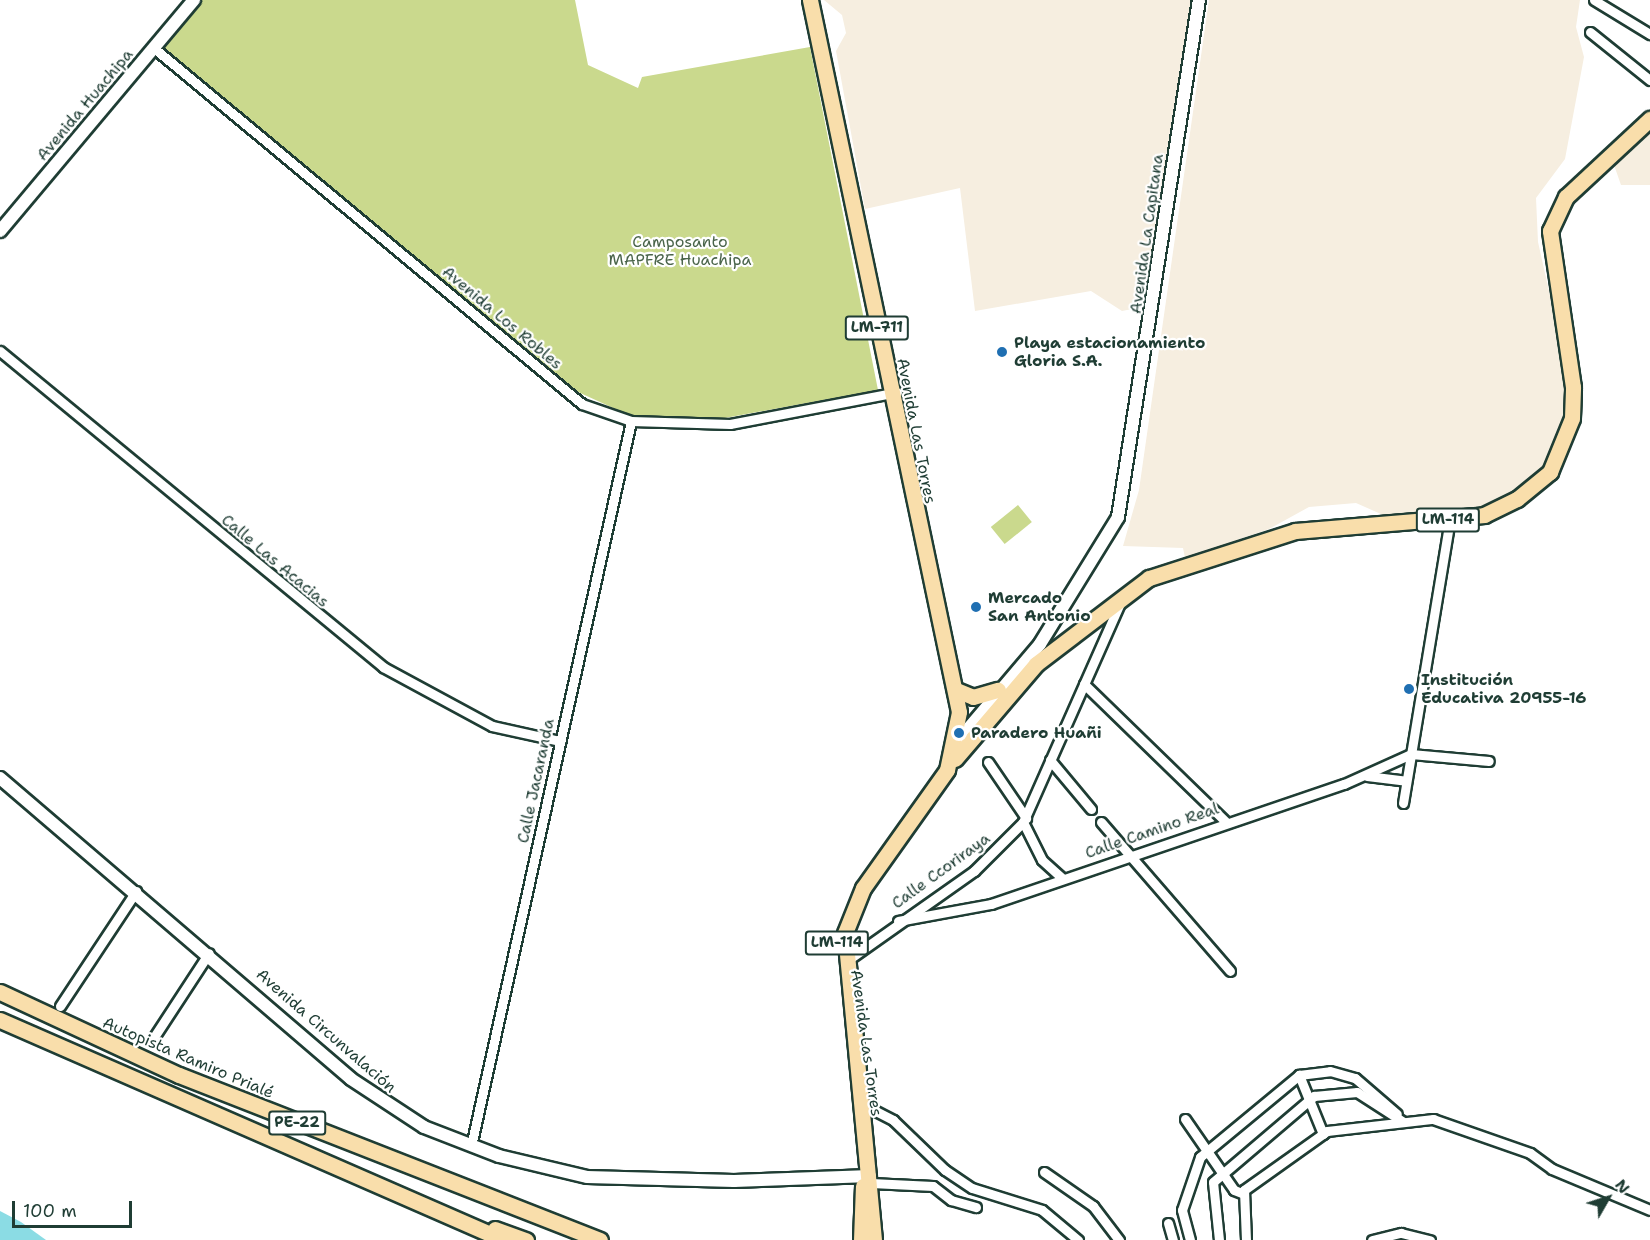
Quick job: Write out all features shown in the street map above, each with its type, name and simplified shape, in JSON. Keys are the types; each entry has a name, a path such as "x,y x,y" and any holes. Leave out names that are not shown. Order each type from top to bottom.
{"main road":[{"name":"Avenida Las Torres","path":"810,0 959,712 957,742 947,770 858,896 847,925 844,963 862,1104 874,1240"},
{"name":"Avenida Las Torres","path":"819,0 894,393"},
{"name":"LM-114","path":"947,770 992,712 1036,664 1126,591 1226,549 1295,531 1450,520 1484,515 1517,499 1550,472 1563,451 1573,387 1550,231 1566,197 1650,120"},
{"path":"956,690 974,697 998,690"},
{"path":"959,712 976,715 992,712"},
{"name":"Avenida Las Torres","path":"861,1240 868,1179 838,987 840,927 859,880 957,742"},
{"name":"Autopista Ramiro Prialé","path":"0,992 179,1075 595,1240"},
{"name":"PE-22","path":"0,1020 173,1099 460,1218 504,1240"},
{"path":"460,1218 526,1240"}],"street":[{"name":"Avenida Huachipa","path":"0,231 194,0"},
{"name":"Avenida La Capitana","path":"957,742 976,715 1040,644 1118,517 1199,0"},
{"path":"1594,0 1650,34"},
{"path":"1590,32 1650,80"},
{"name":"Avenida Los Robles","path":"155,49 582,404 631,421 730,424 894,393"},
{"name":"Calle Las Acacias","path":"0,351 383,667 492,726 560,741"},
{"name":"Calle Jacaranda","path":"471,1146 631,421"},
{"path":"1403,803 1450,520"},
{"name":"Calle Ccoriraya","path":"844,963 898,921 996,854 1025,820 1126,591"},
{"path":"1084,684 1225,821"},
{"path":"1411,754 1489,761"},
{"name":"Calle Camino Real","path":"898,921 991,904 1225,821 1365,776 1411,754"},
{"path":"1050,760 1091,809"},
{"path":"988,762 1025,820 1042,860 1062,878"},
{"path":"1365,776 1406,781"},
{"name":"Avenida Circunvalación","path":"0,778 209,953 381,1102 471,1146 596,1178 868,1179"},
{"path":"1101,822 1230,971"},
{"path":"60,1006 136,891"},
{"path":"154,1037 209,953"},
{"path":"1190,1240 1184,1202 1207,1150 1299,1074 1330,1071 1355,1078 1390,1102 1402,1121"},
{"path":"1299,1074 1323,1134"},
{"path":"1219,1240 1212,1188 1222,1173 1310,1099 1333,1091 1357,1092 1402,1121"},
{"path":"862,1104 893,1120 945,1170 972,1188 1042,1210 1078,1240"},
{"path":"1242,1193 1323,1134 1436,1118 1474,1131 1650,1209"},
{"path":"1185,1119 1222,1173 1242,1193 1246,1240"},
{"path":"1044,1172 1093,1206 1119,1240"},
{"path":"868,1179 933,1186 951,1200 976,1207"},
{"path":"1168,1223 1173,1240"},
{"path":"1372,1240 1401,1233 1430,1240"}],"shaded area":[{"path":"824,0 1191,0 1142,307 1122,311 1091,291 975,311 960,188 865,209 836,51 846,33 842,15"},
{"path":"1209,0 1580,0 1576,27 1584,57 1565,159 1536,198 1538,242 1560,340 1567,413 1553,457 1519,491 1469,514 1390,518 1356,503 1309,507 1269,529 1185,558 1183,548 1123,546 1139,490"},
{"path":"1650,132 1650,185 1621,185 1614,165"}],"green space":[{"name":"Camposanto MAPFRE Huachipa","path":"200,0 575,0 588,65 638,88 642,77 810,47 878,390 725,418 633,417 567,387 165,54 164,42"},
{"path":"1018,505 1032,522 1005,544 991,527"}],"water":[{"path":"0,1211 21,1222 46,1240 0,1240"}],"place":[{"name":"Playa estacionamiento Gloria S.A.","path":"1002,352"},
{"name":"Mercado San Antonio","path":"976,607"},
{"name":"Institución Educativa 20955-16","path":"1409,689"},
{"name":"Paradero Huañi","path":"959,733"}]}
